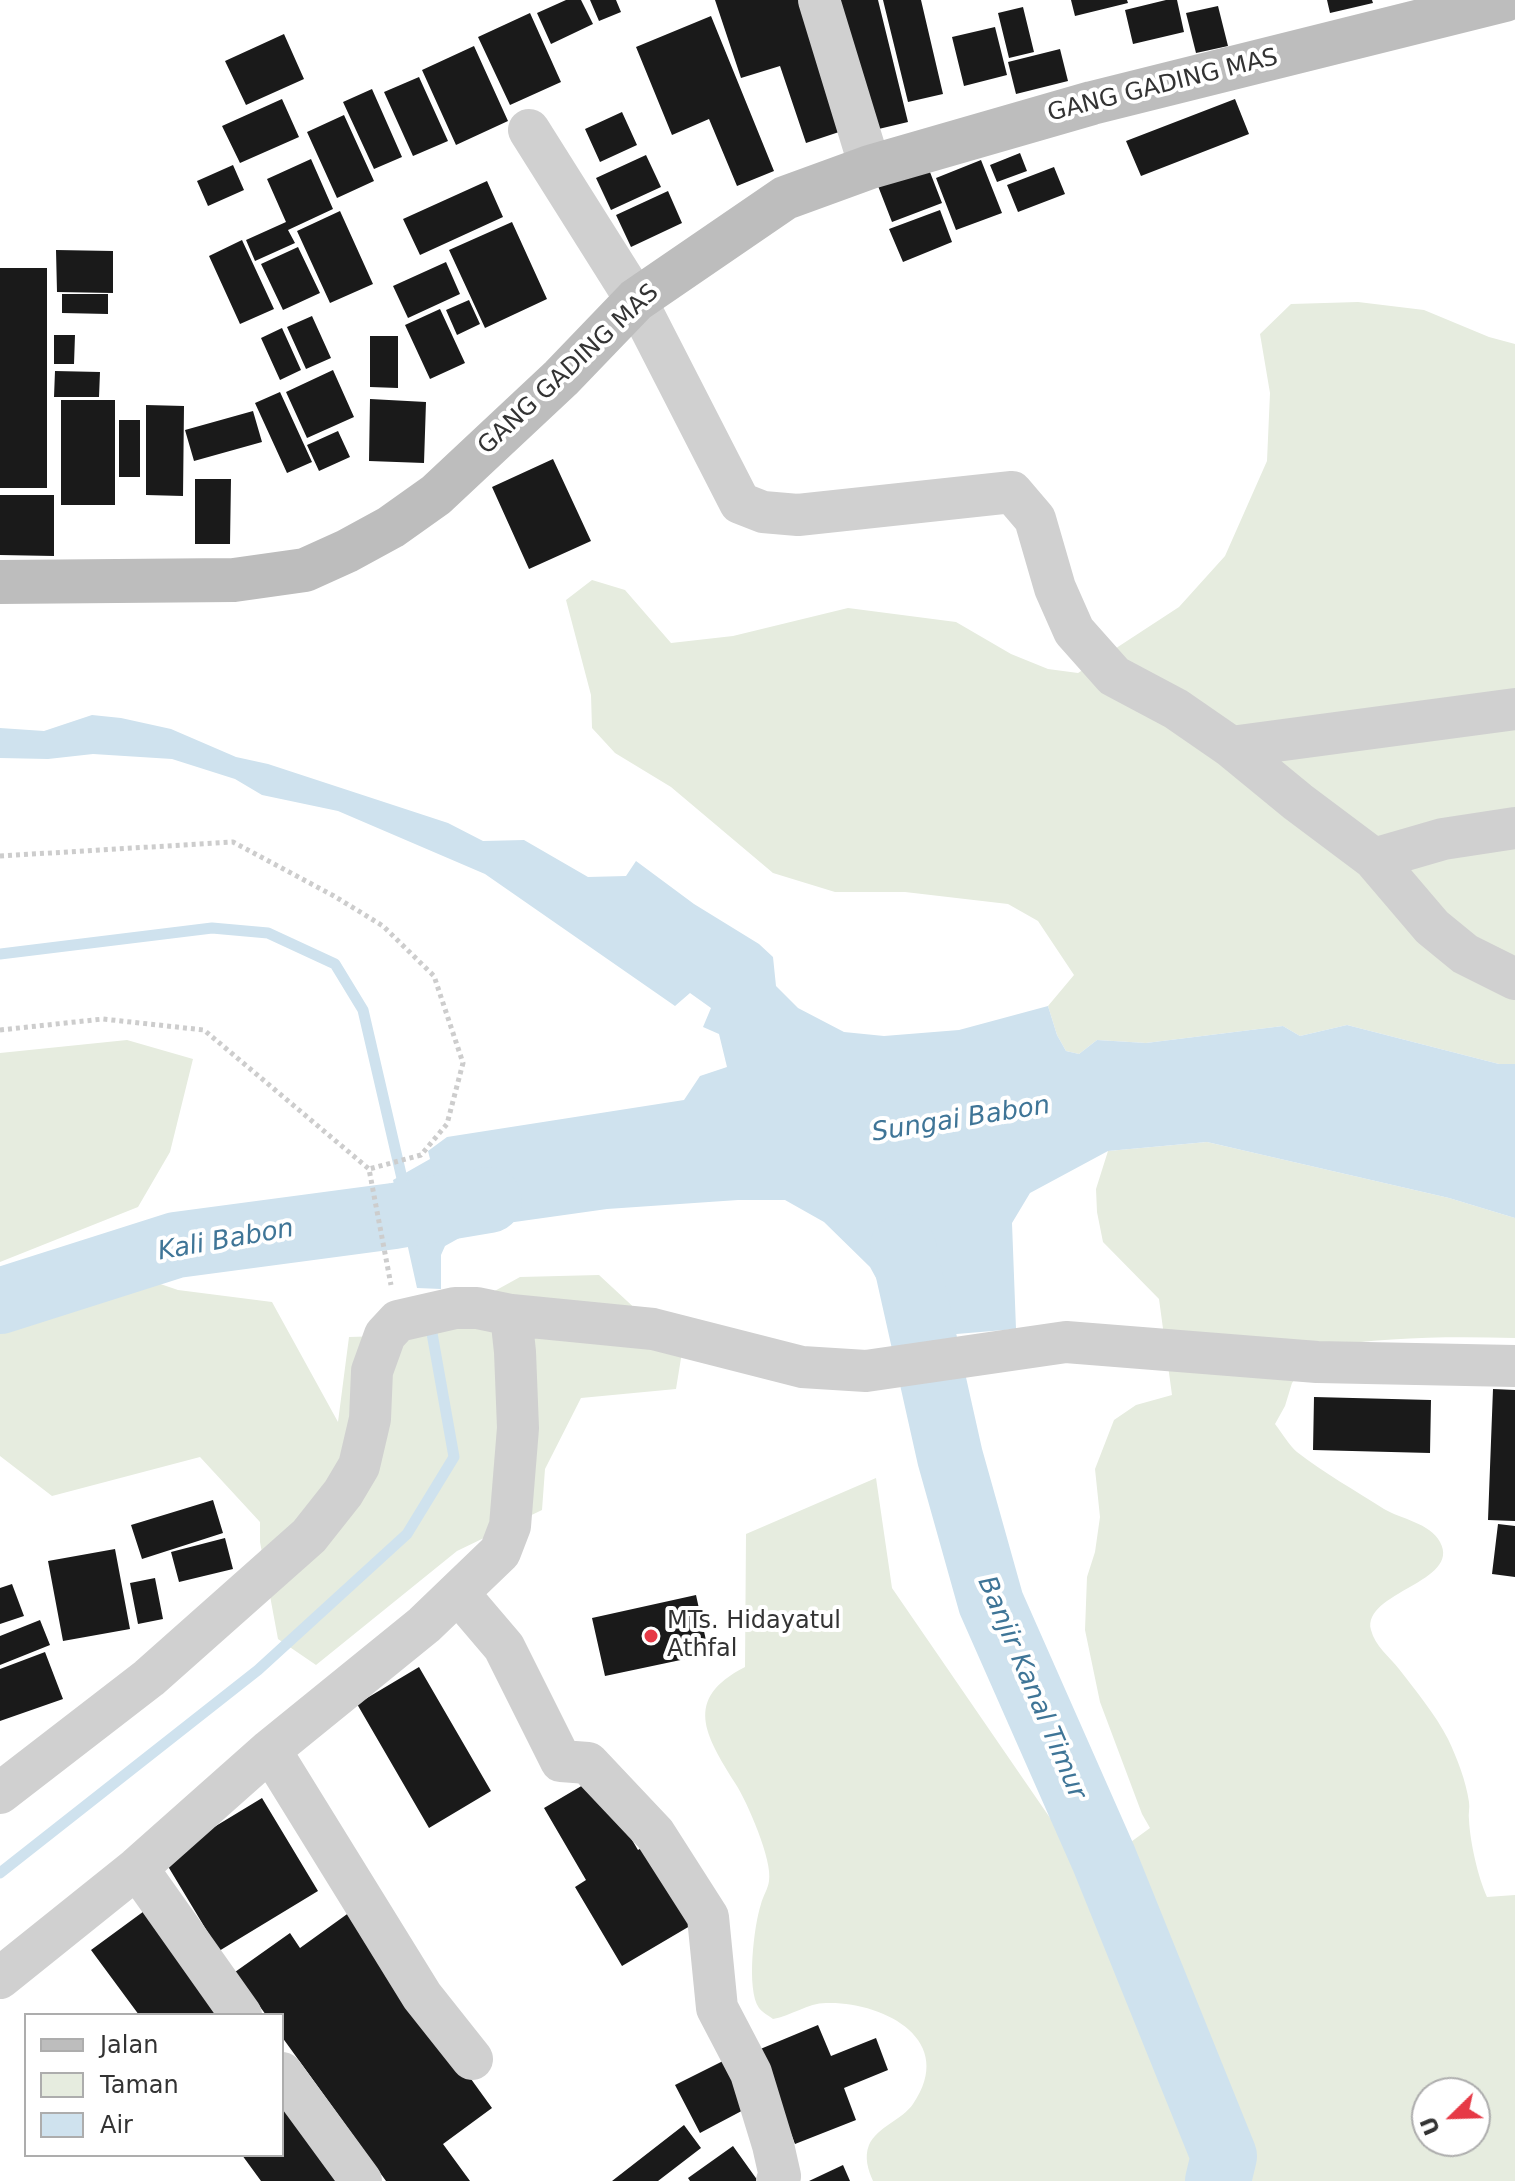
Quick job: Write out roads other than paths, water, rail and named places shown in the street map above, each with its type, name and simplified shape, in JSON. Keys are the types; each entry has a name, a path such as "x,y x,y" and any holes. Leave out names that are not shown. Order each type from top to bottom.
{"street":[{"path":"819,0 870,167"},
{"name":"GANG GADING MAS","path":"0,582 234,580 305,570 391,527 436,495 561,378 636,300 785,198 870,167 1092,103 1499,1"},
{"path":"529,130 636,300 740,503 763,512 798,515 1012,492 1035,519 1055,588 1074,631 1114,676 1176,709 1231,747 1374,859 1432,927 1465,954 1515,979"},
{"path":"1231,747 1515,709"},
{"path":"1374,859 1443,839 1515,828"},
{"path":"0,1793 149,1678 309,1536 343,1493 359,1466 370,1419 372,1371 385,1335 398,1321 402,1309 477,1308 511,1315 653,1329 802,1367 866,1371 1035,1344 1101,1343 1317,1362 1515,1366"},
{"path":"0,1978 137,1868 270,1750 424,1625 500,1552 510,1526 518,1428 511,1315"},
{"path":"458,1593 504,1647 561,1761 588,1763 655,1834 708,1917 717,2008 751,2073 773,2145 780,2176 777,2181"},
{"path":"270,1750 422,1996 472,2059"},
{"path":"137,1868 240,2013"},
{"path":"284,2076 361,2181"}],"water":[{"name":"Sungai Babon","path":"92,715 171,729 236,757 268,764 448,823 483,841 524,840 588,877 626,876 636,861 694,904 759,944 773,957 776,986 798,1008 844,1032 884,1036 959,1030 1048,1006 1057,1035 1066,1051 1079,1054 1097,1040 1146,1043 1283,1026 1300,1036 1347,1025 1499,1064 1515,1064 1515,1218 1449,1198 1207,1142 1108,1151 1030,1193 1012,1223 1016,1329 909,1338 870,1267 824,1222 785,1200 607,1209 479,1227 445,1246 441,1255 441,1289 417,1288 393,1180 430,1159 428,1151 447,1137 684,1100 700,1076 727,1067 719,1034 703,1027 711,1008 690,993 675,1006 485,874 338,811 262,795 235,779 172,759 93,754 48,759 0,758 0,728 44,731"}],"waterway":[{"path":"0,954 212,928 268,933 335,964 363,1010 404,1187"},
{"name":"Kali Babon","path":"0,1301 176,1245 489,1200"},
{"name":"Banjir Kanal Timur","path":"903,1247 950,1457 991,1603 1104,1859 1224,2156 1218,2181"},
{"path":"0,1873 258,1670 407,1534 454,1457 430,1322"}],"place":[{"name":"MTs. Hidayatul Athfal","path":"651,1636"}]}
